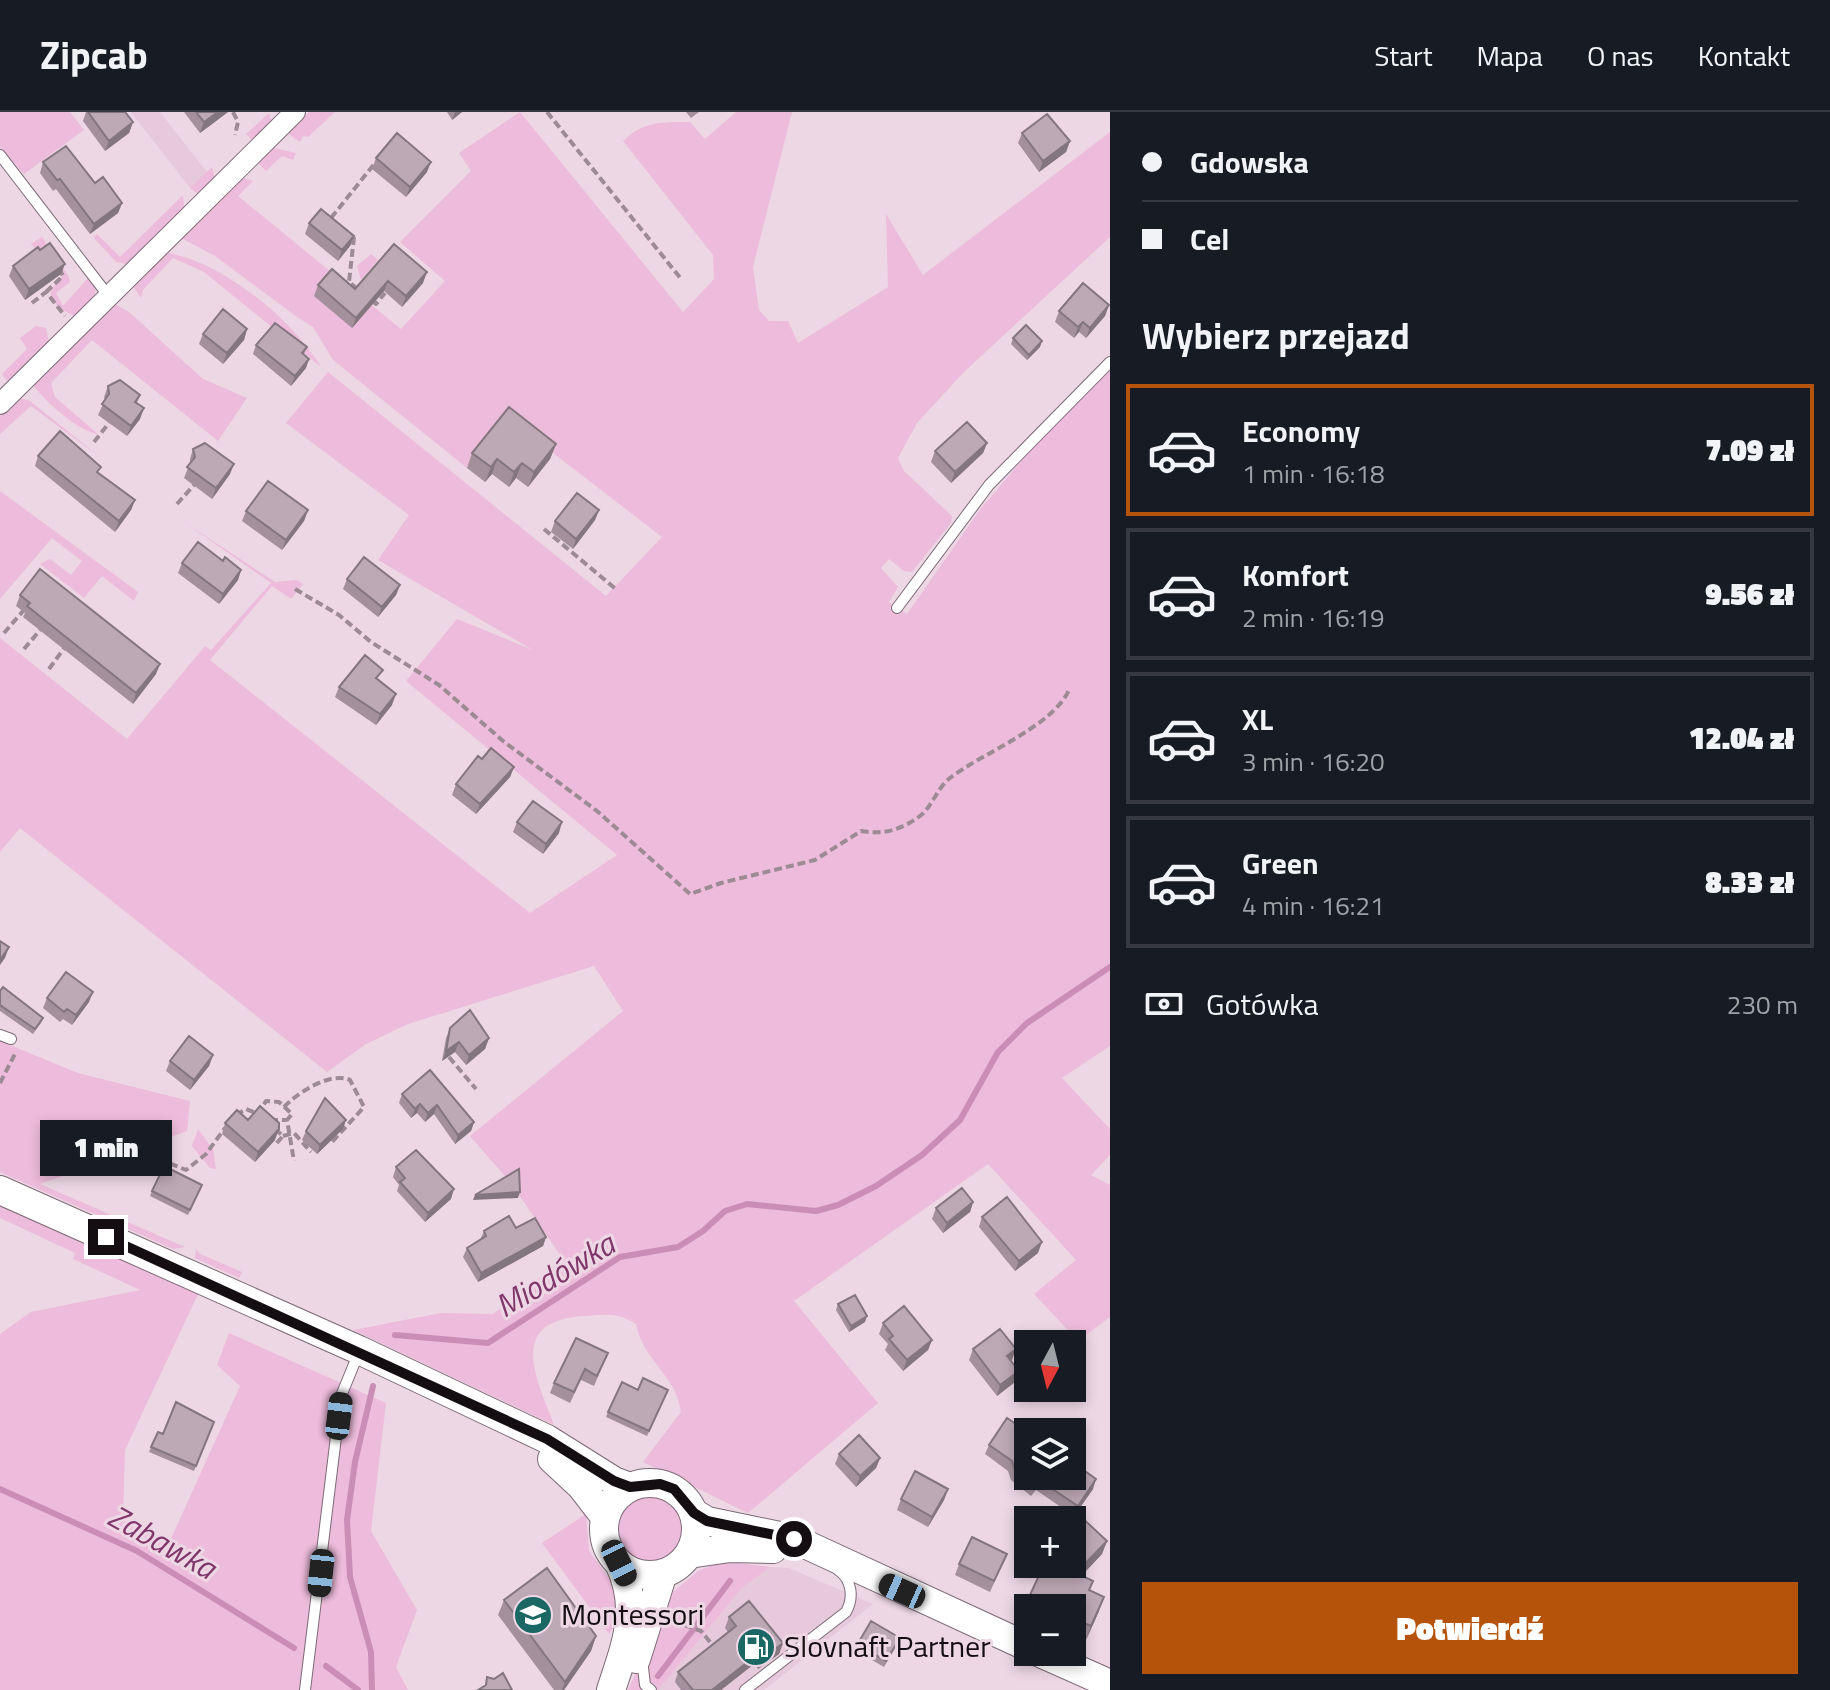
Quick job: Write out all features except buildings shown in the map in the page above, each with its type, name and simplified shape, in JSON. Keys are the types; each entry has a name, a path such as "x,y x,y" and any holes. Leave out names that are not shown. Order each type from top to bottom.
{"main road":[{"path":"0,1190 359,1350 547,1439 614,1481 630,1487"},
{"path":"509,1422 581,1486 605,1517"},
{"path":"613,1690 632,1607 630,1587 605,1542 605,1517 614,1499 630,1487 645,1482 674,1489 694,1513 707,1521 794,1539 1014,1641"},
{"path":"689,1554 696,1534 694,1513"},
{"path":"619,1563 640,1574 663,1573 689,1554 730,1548 771,1549 863,1573"},
{"path":"613,1690 642,1645 663,1573"},
{"path":"1070,1666 1110,1684"}],"street":[{"path":"0,404 107,294 295,112"}],"lane":[{"path":"0,155 107,294"},
{"path":"897,608 989,485 1110,362"},
{"path":"305,1690 341,1396 359,1350"},
{"path":"745,1690 846,1612 851,1603 851,1591 844,1574 826,1562"},
{"path":"642,1645 641,1672 651,1690"}],"path":[{"path":"233,112 238,122 235,135"},
{"path":"547,112 682,280"},
{"path":"331,218 381,156"},
{"path":"354,237 349,282 376,304 385,293"},
{"path":"32,303 63,276 56,264"},
{"path":"46,292 61,313"},
{"path":"94,442 109,423"},
{"path":"177,504 194,485"},
{"path":"544,529 617,590"},
{"path":"295,589 339,615 371,642 439,685 503,741 597,811 690,894 721,883 815,860 861,831 878,834 893,831 922,815 946,780 1057,710 1069,690"},
{"path":"4,633 23,611"},
{"path":"24,649 42,627"},
{"path":"49,669 66,645"},
{"path":"0,1083 16,1052 5,1037"},
{"path":"449,1057 476,1089"},
{"path":"285,1108 301,1092 339,1077 350,1080 364,1107 332,1142"},
{"path":"258,1114 269,1100 292,1114 285,1119 266,1121"},
{"path":"163,1154 169,1163 186,1170 206,1154 240,1111 250,1110 258,1114 283,1136"},
{"path":"285,1119 294,1161"},
{"path":"275,1145 283,1136 294,1133 311,1152"},
{"path":"689,1626 701,1631 723,1658"},
{"path":"704,1656 715,1648"}],"shaded area":[{"path":"0,112 70,112 84,130 24,174 0,147"},
{"path":"131,112 160,112 207,172 190,188"},
{"path":"309,112 335,112 308,137 303,136 300,142 287,133"},
{"path":"520,112 683,312 714,279 713,255 623,141 646,126 671,122 690,122 705,139 736,112 792,112 753,267 759,310 769,321 788,321 798,343 888,287 886,214 923,275 1110,132 1110,237 964,372 917,423 898,458 904,471 952,516 951,523 912,572 904,571 889,559 881,568 898,587 889,602 907,614 979,511 1039,440 1110,369 1110,1046 1062,1078 1110,1129 1110,1155 1091,1175 1110,1185 1110,1317 1086,1335 1086,1330 1068,1330 1034,1294 1076,1260 988,1164 794,1301 878,1403 748,1513 643,1462 681,1412 673,1388 646,1349 636,1324 629,1320 610,1315 582,1316 558,1321 543,1329 535,1341 533,1356 535,1372 554,1425 353,1330 441,1313 493,1314 563,1259 510,1182 470,1136 623,1011 594,966 408,1024 366,1044 327,1072 20,828 0,852 0,638 127,739 205,646 211,650 271,583 184,522 275,582 297,580 303,584 291,599 272,586 210,660 530,913 617,855 406,681 457,619 533,650 378,560 409,515 286,423 328,372 606,596 662,537 544,446 503,422 467,468 333,360 313,327 215,256 181,238 240,177 253,181 238,196 401,329 445,281 400,242 471,171 459,153"},
{"path":"269,113 272,123 253,141 246,134"},
{"path":"274,148 296,153 293,160 282,156 266,171 258,163"},
{"path":"212,167 215,178 198,194 190,188"},
{"path":"183,195 184,207 126,264 116,262 93,237 97,234 120,257"},
{"path":"42,237 68,275 70,282 56,293 63,306 88,278 96,286 95,294 74,316 57,307 50,292 64,274 50,252 39,253 31,244"},
{"path":"160,252 206,265 251,293 292,329 321,367 204,272 173,258 143,290 141,298 131,283"},
{"path":"371,254 378,260 361,280 357,266"},
{"path":"115,304 129,312 203,379 247,398 218,441 92,340 51,383 55,397 98,434 80,427 62,414 32,384"},
{"path":"36,326 46,328 49,342 12,381 6,380 2,374 27,349 20,338"},
{"path":"19,398 30,401 101,458 31,406 0,434 0,416"},
{"path":"0,491 138,592 134,601 102,576 84,598 40,564 50,559 71,575 82,561 52,538 0,599"},
{"path":"0,1041 78,1073 190,1101 187,1131 40,1184 185,1247 173,1249 0,1172"},
{"path":"198,1129 213,1149 216,1169 210,1168 192,1146"},
{"path":"0,1204 199,1292 125,1450 123,1520 170,1541 240,1386 217,1365 229,1333 386,1403 371,1531 417,1610 396,1667 408,1690 0,1690 0,1334 31,1312 140,1290 73,1259 75,1253 0,1218"},
{"path":"196,1249 200,1254 242,1272 239,1278 195,1258"},
{"path":"650,1495 663,1498 673,1505 680,1515 683,1528 680,1541 673,1551 663,1558 650,1561 637,1558 627,1551 620,1541 617,1528 620,1515 627,1505 637,1498"},
{"path":"586,1514 589,1551 613,1584 622,1614 609,1634 542,1543"},
{"path":"723,1561 770,1567 742,1588 658,1690 628,1690 673,1592 698,1571"},
{"name":"Slovnaft Partner","path":"770,1567 789,1568 873,1604 764,1690 658,1690 742,1588"}],"waterway":[{"name":"Miodówka","path":"395,1335 488,1343 620,1257 678,1247 703,1231 725,1211 747,1204 816,1211 838,1205 876,1186 922,1155 960,1120 998,1052 1027,1023 1110,967"},
{"name":"Miodówka","path":"372,1690 371,1652 350,1577 347,1520 355,1462 373,1386"},
{"name":"Zabawka","path":"0,1489 137,1551 294,1648"},
{"path":"658,1676 730,1581"},
{"name":"Zabawka","path":"326,1666 358,1690"}],"place":[{"name":"Montessori","path":"533,1615"},
{"name":"Slovnaft Partner","path":"756,1647"}],"route":[{"path":"106,1237 319,1331 547,1439 614,1481 630,1487 645,1482 660,1484 674,1489 686,1499 694,1513 707,1521 794,1539"}]}
